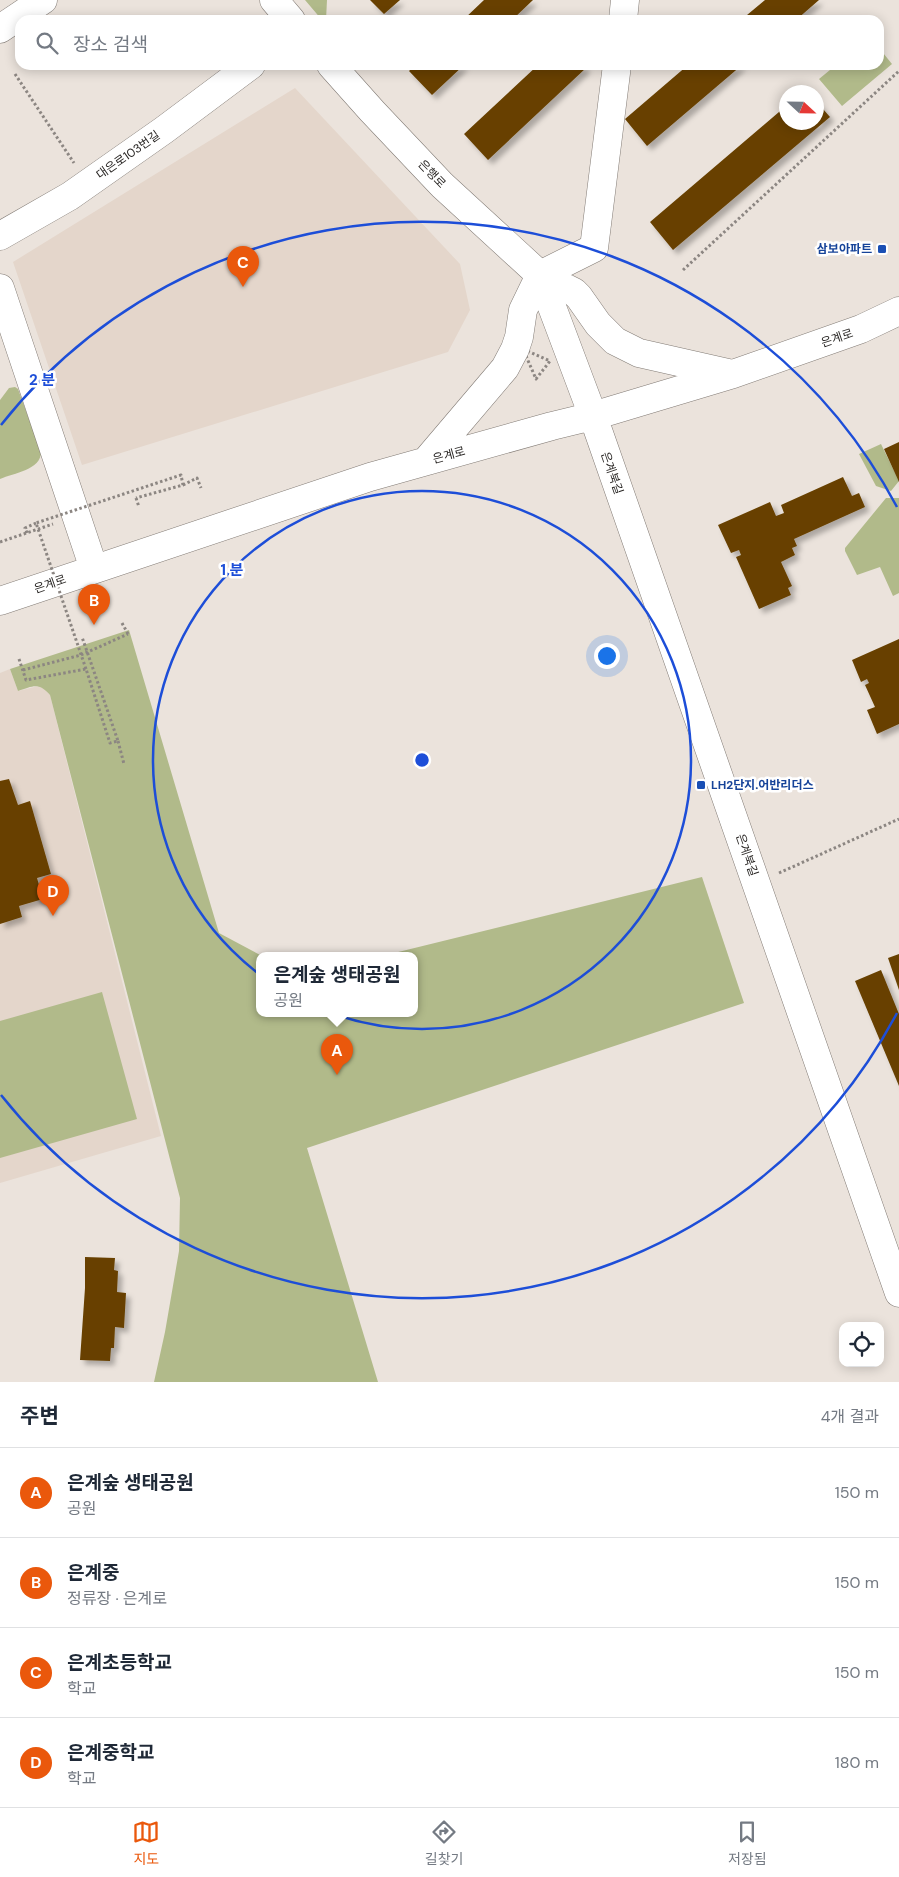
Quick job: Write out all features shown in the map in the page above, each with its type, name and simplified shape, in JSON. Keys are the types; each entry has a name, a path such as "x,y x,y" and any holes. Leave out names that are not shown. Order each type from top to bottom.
{"street":[{"path":"17,15 43,0"},
{"path":"274,0 287,15"},
{"path":"624,15 625,0"},
{"path":"2,24 15,16"},
{"name":"대은로103번길","path":"0,236 70,196 164,130 244,70"},
{"name":"은행로","path":"335,70 442,185 540,275"},
{"path":"426,461 505,368 516,349 520,337 523,310 540,275 594,248 616,70"},
{"path":"540,275 574,292 604,330 615,341 626,348 638,353 733,374"},
{"name":"은계북길","path":"540,275 593,416 899,1294"},
{"path":"0,288 94,569"},
{"name":"은계로","path":"0,602 370,477 593,416 733,374 861,329 899,311"}],"path":[{"path":"684,270 899,71"},
{"path":"15,74 78,170"},
{"path":"27,534 26,528 36,523 181,475 183,484"},
{"path":"139,507 136,498 197,478 201,488"},
{"path":"36,523 110,743 118,741"},
{"path":"0,542 56,523"},
{"path":"23,670 81,655 128,634 122,622"},
{"path":"82,637 118,741 124,764"},
{"path":"20,659 26,680 86,669"},
{"path":"755,878 782,872 899,819"}],"shaded area":[{"path":"295,88 460,264 470,310 448,352 82,465 13,262"},
{"path":"10,669 18,691 38,686 44,688 50,695 161,1136 0,1183 0,673"}],"green space":[{"path":"305,0 327,0 326,15 318,15"},
{"path":"884,54 892,64 842,106 819,79 830,70 884,70"},
{"path":"15,387 18,389 41,452 37,463 32,467 0,479 0,400 9,388"},
{"path":"881,444 899,481 891,491 876,486 859,454"},
{"path":"886,498 899,498 899,593 893,596 880,567 857,575 845,551 845,548"},
{"path":"129,630 219,933 256,953 256,1017 418,1017 418,952 398,952 702,877 744,1003 307,1148 378,1382 154,1382 179,1251 180,1198 50,695 42,688 36,686 18,691 10,669"},
{"path":"102,992 137,1119 0,1158 0,1021"}],"building":[{"path":"370,0 400,0 384,14"},
{"path":"484,0 533,0 517,15 468,15"},
{"path":"765,0 819,0 802,15 747,15"},
{"path":"410,70 459,70 432,95"},
{"path":"533,70 584,70 488,160 464,134"},
{"path":"682,70 736,70 647,146 625,119"},
{"path":"824,110 830,117 824,122"},
{"path":"779,112 779,130 815,130 673,250 650,222"},
{"path":"899,442 899,482 884,449"},
{"path":"843,477 852,496 859,493 865,507 794,539 797,546 792,548 795,555 781,562 792,586 788,588 791,595 759,609 736,557 741,555 739,550 731,553 718,525 770,502 776,516 784,513 781,505"},
{"path":"899,639 899,724 877,734 867,710 875,707 865,685 869,683 867,679 861,682 852,660"},
{"path":"9,779 18,805 30,801 51,874 37,878 43,899 19,906 22,917 0,924 0,781"},
{"path":"899,954 899,990 888,958"},
{"path":"881,970 899,1014 899,1086 855,981"},
{"path":"85,1257 115,1258 114,1270 118,1271 117,1292 126,1293 124,1328 115,1327 114,1348 111,1348 110,1361 80,1360 85,1288"}],"place":[{"name":"삼보아파트","path":"882,249"},
{"name":"은계초등학교","path":"243,287"},
{"name":"은계중","path":"94,625"},
{"name":"LH2단지.어반리더스","path":"701,785"},
{"name":"은계중학교","path":"53,916"},
{"name":"은계숲 생태공원","path":"337,1075"}]}
